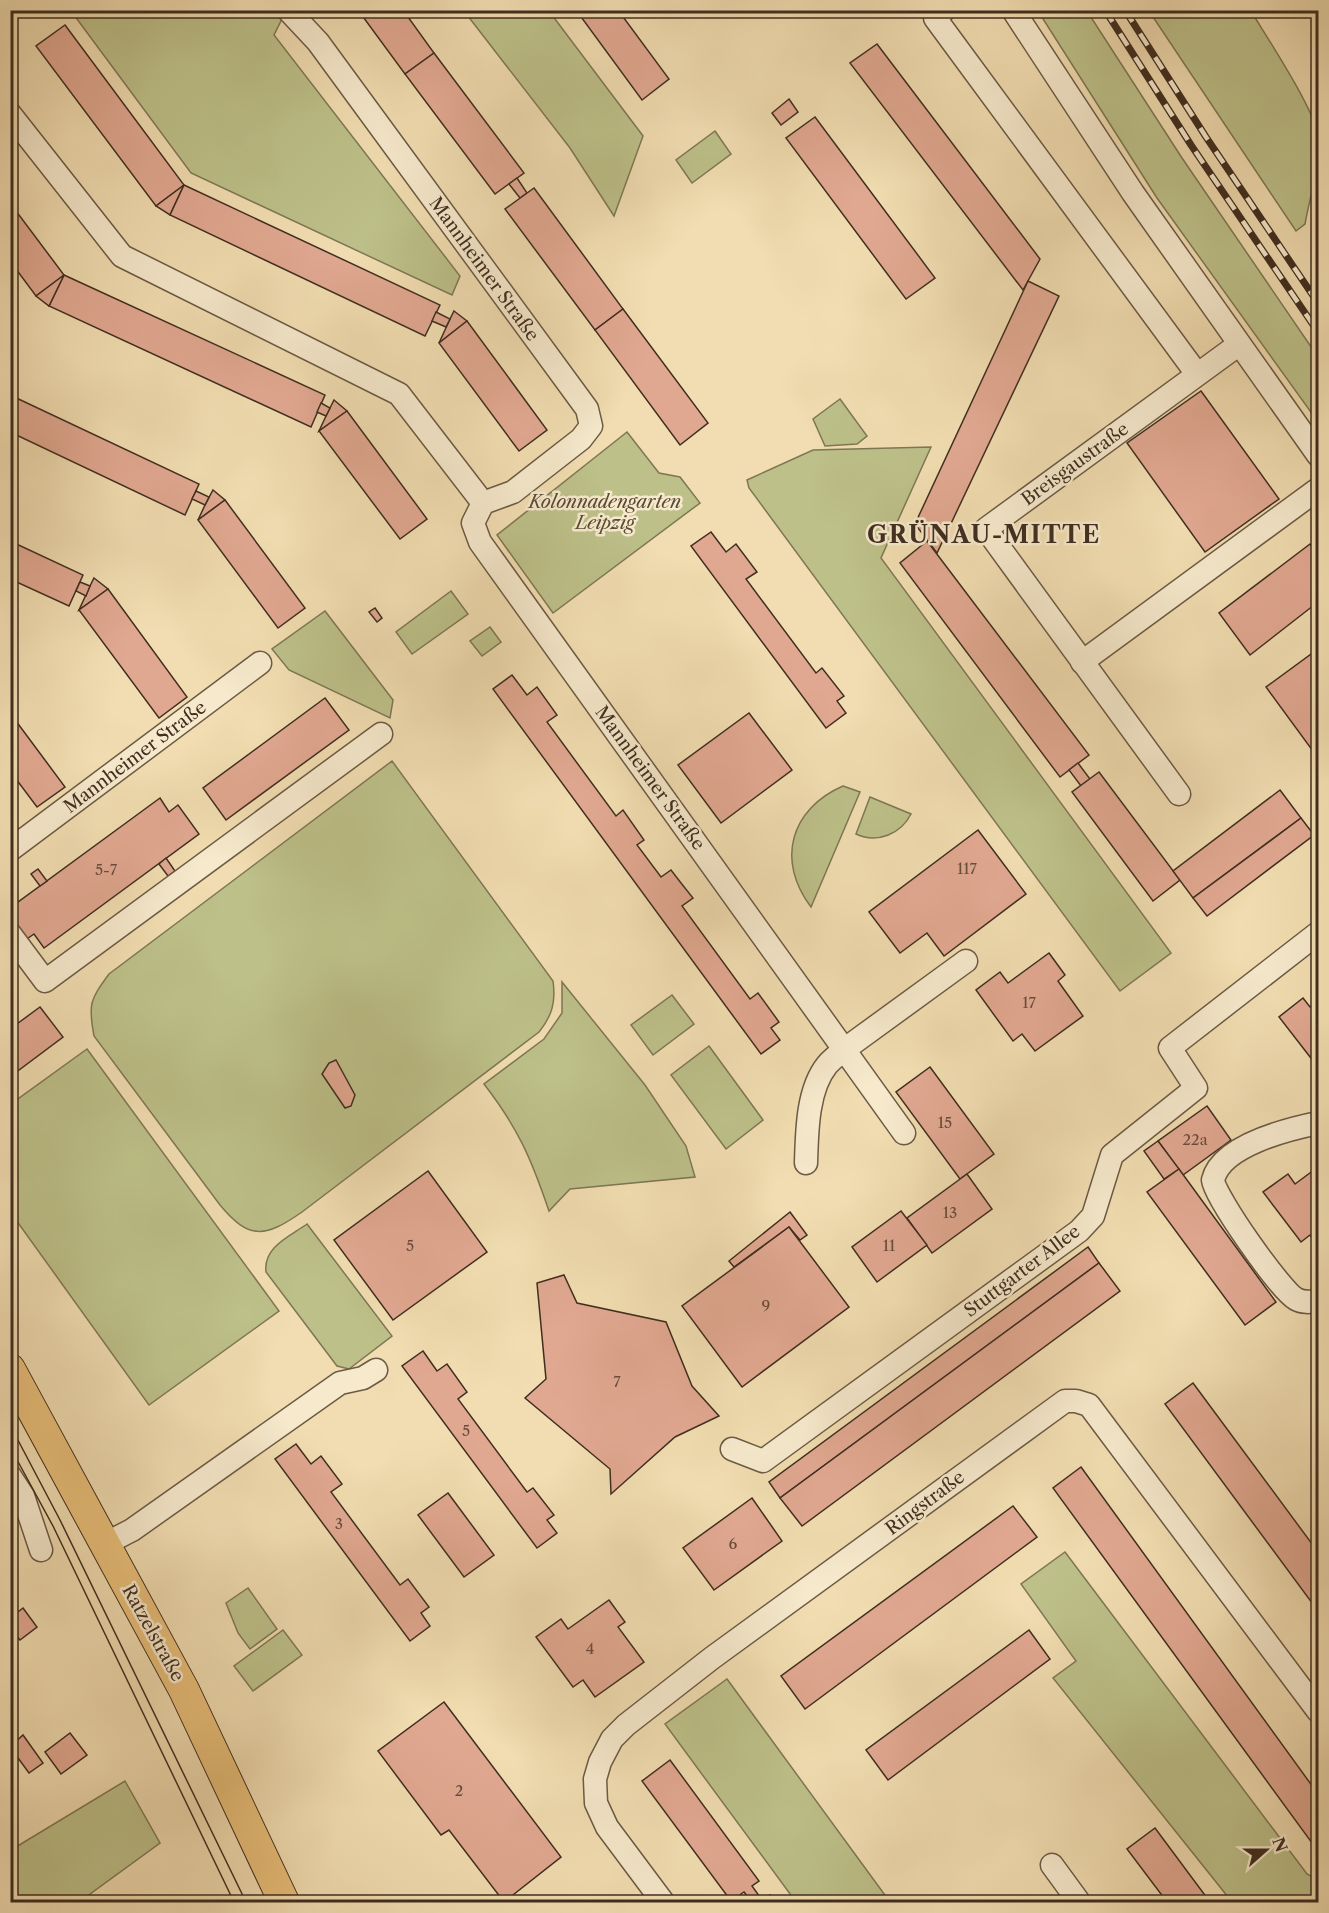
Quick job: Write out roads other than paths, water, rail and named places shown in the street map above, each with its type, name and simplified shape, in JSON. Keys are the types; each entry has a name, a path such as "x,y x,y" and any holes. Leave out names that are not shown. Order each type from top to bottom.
{"main road":[{"name":"Ratzelstraße","path":"10,1369 184,1690 284,1902"}],"street":[{"name":"Mannheimer Straße","path":"288,10 318,42 587,409 591,426 580,439 513,492 483,503 473,523 480,542 904,1133"},
{"path":"944,10 935,18 1197,374"},
{"path":"1013,10 1133,193 1238,345 1318,455"},
{"path":"10,114 122,256 399,394 483,503"},
{"name":"Breisgaustraße","path":"1179,794 986,529 1238,345"},
{"path":"1082,662 1318,489"},
{"name":"Mannheimer Straße","path":"10,850 260,663"},
{"path":"10,934 45,981 381,734"},
{"name":"Stuttgarter Allee","path":"732,1449 763,1461 1079,1231 1093,1216 1112,1155 1196,1088 1170,1048 1318,933"},
{"path":"806,1163 807,1133 816,1088 827,1066 845,1049 966,961"},
{"path":"1318,1123 1256,1140 1222,1165 1213,1180 1222,1202 1286,1291 1304,1302 1318,1301"},
{"path":"105,1545 132,1530 340,1383 363,1378 376,1370"},
{"name":"Ringstraße","path":"663,1902 607,1827 596,1803 595,1779 600,1762 612,1739 676,1685 1065,1401 1076,1401 1089,1405 1318,1711"},
{"path":"10,1476 23,1496 41,1550"},
{"path":"1052,1865 1079,1902"}],"tram line":[{"path":"10,1425 60,1520 246,1902"},
{"path":"10,1447 53,1526 234,1902"}],"railway":[{"path":"1105,10 1191,145 1318,332"},
{"path":"1125,10 1206,137 1318,303"}],"district":[{"name":"GRÜNAU-MITTE","path":"984,535"}],"park label":[{"name":"Kolonnadengarten Leipzig","path":"605,512"}]}
